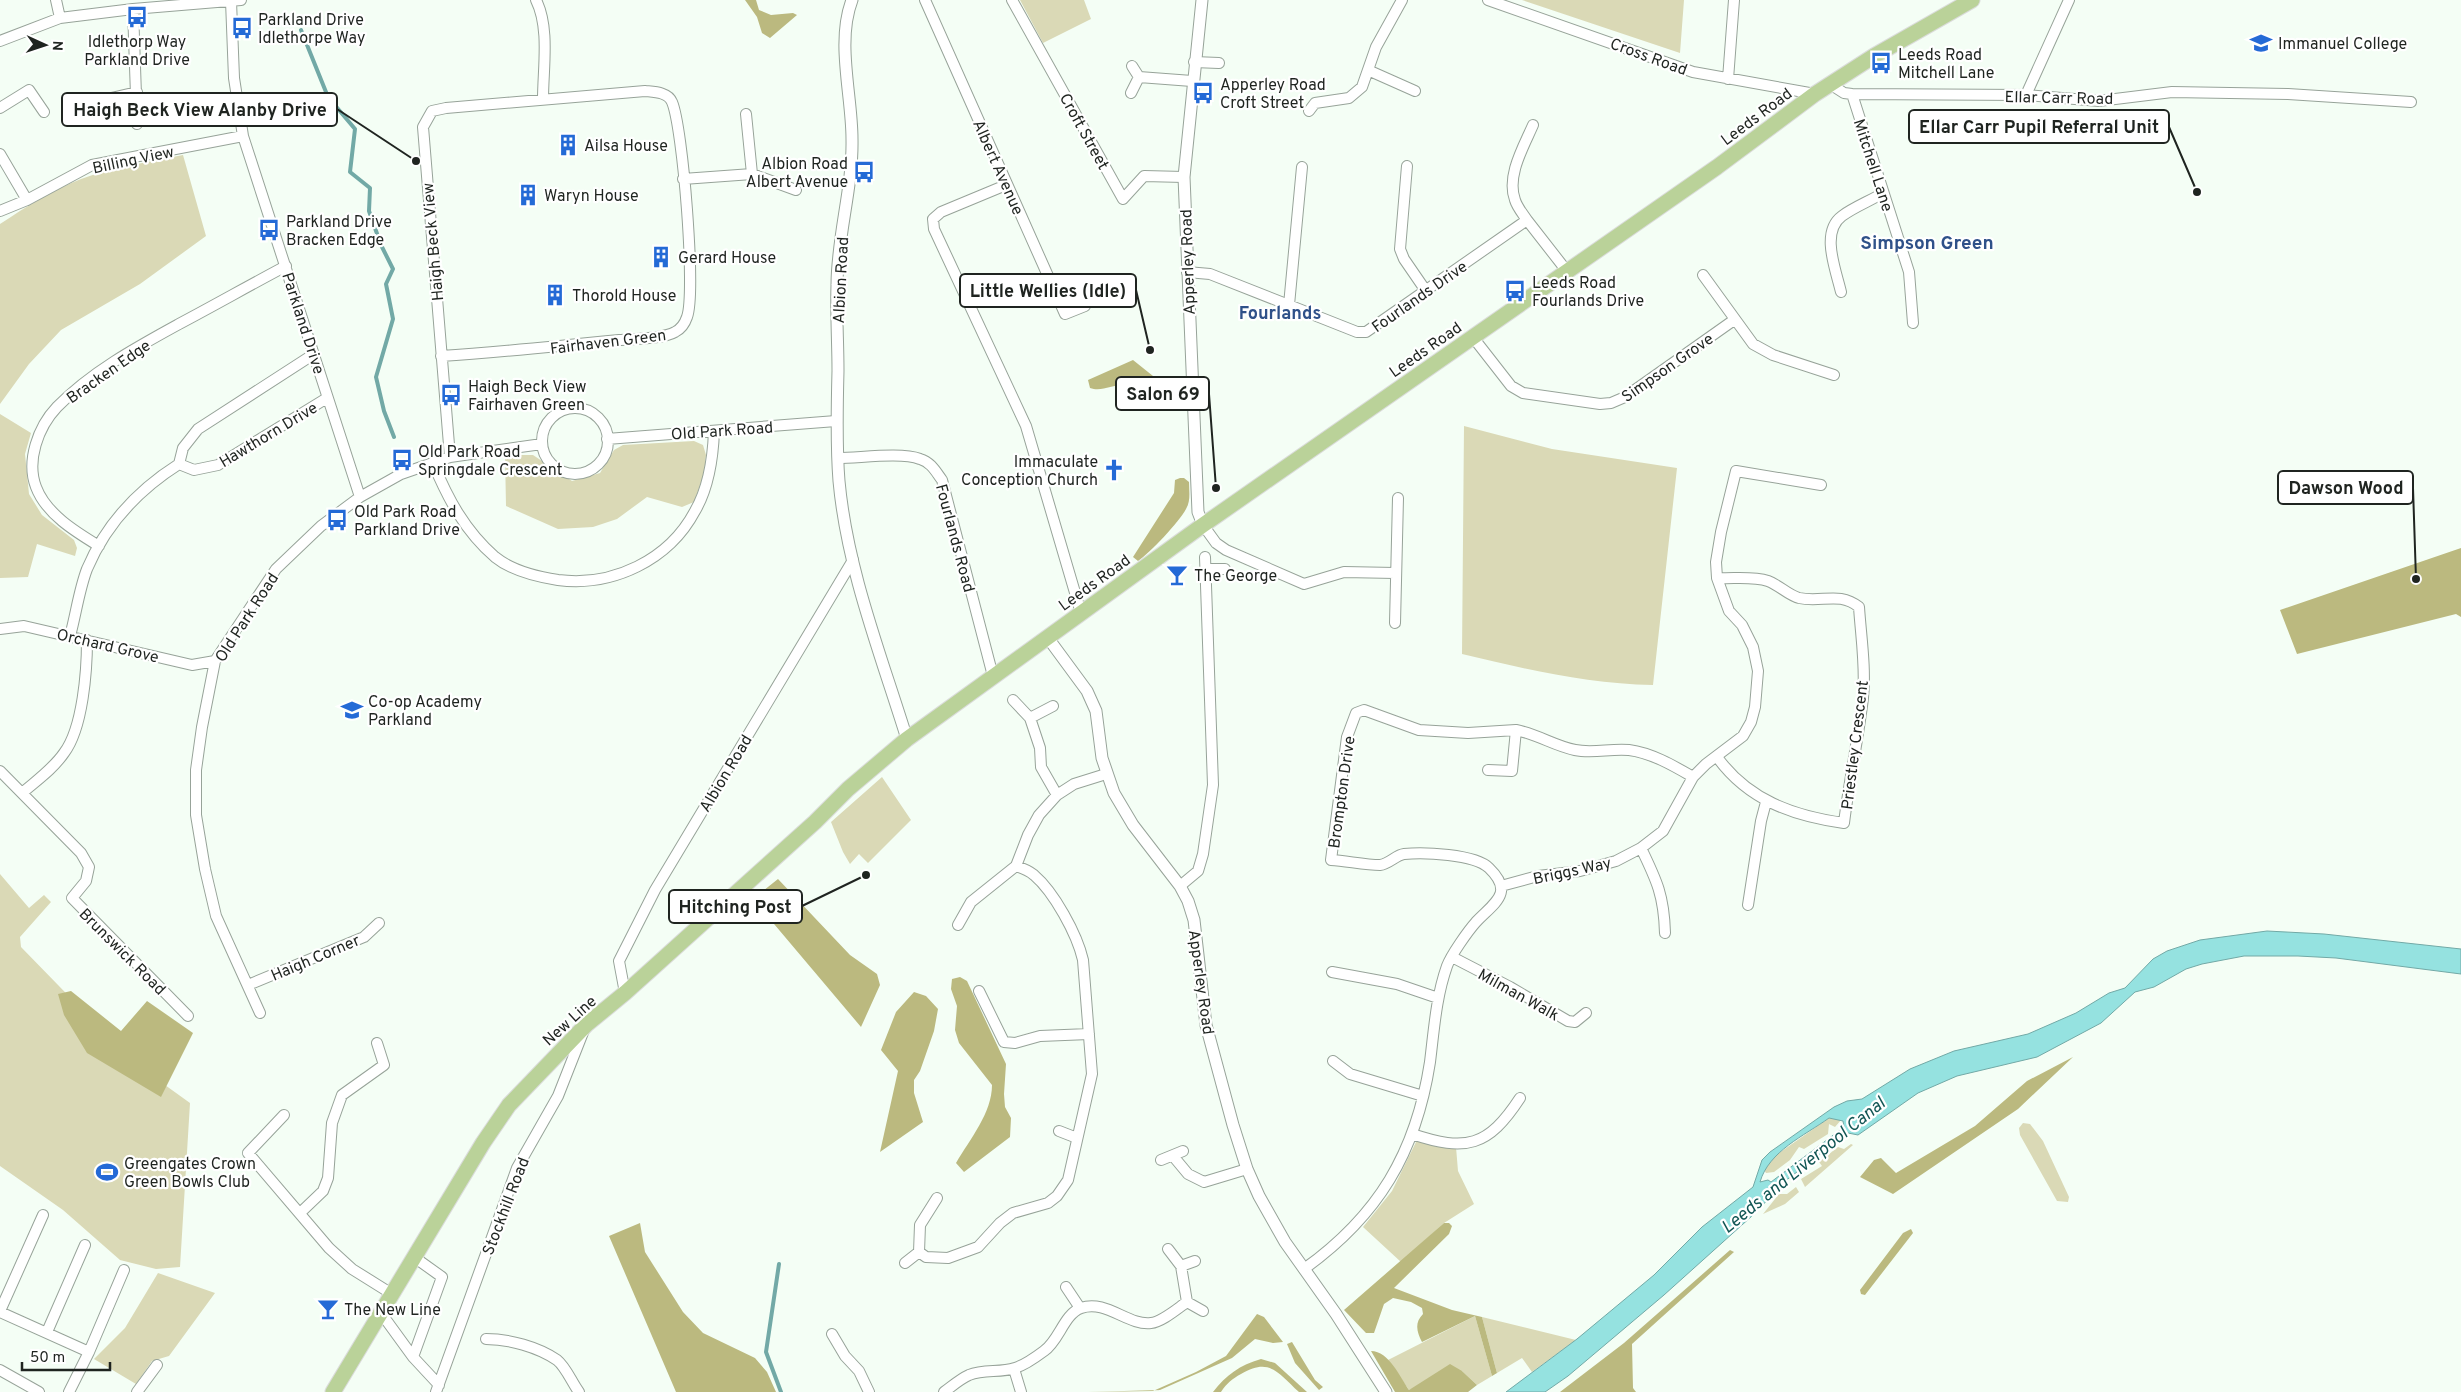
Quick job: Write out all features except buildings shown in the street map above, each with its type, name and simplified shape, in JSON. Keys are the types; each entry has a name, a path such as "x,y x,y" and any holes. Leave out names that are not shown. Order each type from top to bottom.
{"main road":[{"name":"Leeds Road","path":"907,739 1203,525 1717,166 1815,94 1874,56 1972,0"},
{"name":"New Line","path":"333,1392 483,1143 509,1105 586,1025 625,994 815,822 848,789 907,739"}],"street":[{"path":"56,0 60,18"},
{"path":"0,41 60,18 133,9 236,0"},
{"name":"Parkland Drive","path":"236,0 234,78 244,136 360,497"},
{"path":"536,0 541,10 543,31 543,99"},
{"name":"Albion Road","path":"852,0 847,24 846,60 852,139 848,194 840,239 837,282 836,421 839,481 852,560 907,739"},
{"name":"Albert Avenue","path":"925,0 1065,314 1085,306"},
{"name":"Croft Street","path":"1012,0 1123,199 1144,176 1184,177"},
{"name":"Apperley Road","path":"1202,0 1192,81 1184,177 1198,512 1203,525"},
{"path":"1309,111 1315,104 1349,98 1362,87 1370,70 1376,47 1402,0"},
{"name":"Cross Road","path":"1488,0 1693,72 1815,94"},
{"path":"1728,79 1734,0"},
{"path":"2026,95 2069,0"},
{"path":"133,9 137,124"},
{"path":"1194,62 1219,63"},
{"path":"1132,66 1139,77"},
{"path":"1370,70 1415,91"},
{"path":"1139,77 1192,81"},
{"path":"1131,94 1139,77"},
{"name":"Ellar Carr Road","path":"1830,84 1844,93 1852,94 2026,95 2100,101 2172,92 2288,94 2411,102"},
{"path":"0,108 29,90 44,112"},
{"name":"Fairhaven Green","path":"441,356 546,348 675,333 682,326 687,316 690,298 683,179 678,130 672,101 660,93 645,91 543,99"},
{"path":"94,102 137,92"},
{"name":"Mitchell Lane","path":"1852,94 1909,272 1912,323"},
{"name":"Haigh Beck View","path":"450,457 423,127 432,111 543,99"},
{"path":"746,114 752,174"},
{"path":"1533,125 1515,171 1513,185 1515,200 1527,220 1566,270"},
{"name":"Billing View","path":"0,211 26,200 92,165 244,136"},
{"path":"0,154 26,200"},
{"path":"1407,166 1400,249 1404,259 1426,291"},
{"path":"1289,305 1302,167"},
{"path":"683,179 752,174 796,190"},
{"path":"1006,185 942,212 934,219 934,228 1026,426 1081,613"},
{"path":"1840,292 1830,244 1835,223 1842,216 1883,193"},
{"name":"Fourlands Drive","path":"1188,272 1210,274 1356,332 1366,332 1527,220"},
{"name":"Bracken Edge","path":"99,546 72,530 50,509 36,488 31,461 40,432 56,408 109,366 140,346 286,266"},
{"path":"1703,275 1753,344 1773,355 1834,375"},
{"name":"Simpson Grove","path":"1472,336 1511,386 1523,393 1612,404 1625,398 1734,320"},
{"path":"70,636 87,570 99,546 123,510 148,485 179,464 183,448 198,429 314,354"},
{"name":"Hawthorn Drive","path":"179,464 194,470 218,465 327,398"},
{"path":"576,408 595,415 601,422 607,439 606,450 601,461 593,469 583,473 571,474 556,468 544,455 542,444 543,433 547,423 554,415 576,408"},
{"name":"Old Park Road","path":"607,439 836,421"},
{"path":"433,463 446,494 460,519 496,558 520,570 545,578 575,582 627,572 650,560 673,541 695,512 705,487 712,458 714,431"},
{"name":"Old Park Road","path":"260,1013 216,916 205,869 196,815 197,762 215,661 276,569 321,526 360,497 401,474 450,457 542,444"},
{"name":"Fourlands Road","path":"838,458 907,457 921,459 933,466 942,480 993,676"},
{"path":"1717,578 1716,562 1721,532 1736,471 1821,485"},
{"path":"1395,623 1398,498"},
{"path":"1203,525 1216,543 1226,550 1304,584 1344,572 1395,572"},
{"path":"1180,886 1198,871 1204,854 1212,785 1205,557"},
{"name":"Albion Road","path":"625,994 619,961 655,890 852,560"},
{"path":"1206,569 1225,569"},
{"name":"Briggs Way","path":"1501,886 1538,876 1580,871 1607,864 1640,848 1663,831 1693,777 1706,764 1743,736 1751,722 1755,707 1758,672 1753,647 1742,625 1727,607 1717,578"},
{"name":"Priestley Crescent","path":"1717,578 1760,579 1797,597 1848,598 1859,606 1863,698 1849,779 1844,824 1796,815 1766,802"},
{"name":"Orchard Grove","path":"0,628 24,626 192,665 215,661"},
{"name":"Apperley Road","path":"1048,638 1087,692 1093,704 1106,774 1133,825 1180,886 1194,920 1206,1025 1247,1169 1269,1214 1386,1392"},
{"path":"22,793 50,770 66,751 72,738 87,668 87,640"},
{"path":"1013,700 1030,718 1040,748 1042,767 1057,796"},
{"path":"1030,718 1053,706"},
{"name":"Brompton Drive","path":"1501,886 1488,866 1476,860 1436,854 1403,854 1382,865 1331,860 1347,736 1356,713 1364,710 1419,730 1468,733 1516,730"},
{"path":"1488,770 1512,771 1516,730 1528,732 1572,750 1590,753 1629,750 1649,755 1693,777"},
{"path":"1717,757 1729,774 1766,802 1761,821 1748,904"},
{"name":"Brunswick Road","path":"0,771 81,853 89,867 86,881 72,898 188,1016"},
{"path":"958,925 971,902 1016,866 1038,815 1057,796 1074,784 1106,774"},
{"path":"1640,848 1658,882 1664,907 1665,933"},
{"path":"919,1252 926,1257 935,1258 961,1255 978,1247 1000,1223 1013,1213 1048,1203 1057,1196 1068,1180 1092,1074 1083,960 1079,945 1051,897 1033,874 1016,866"},
{"path":"1304,1269 1334,1245 1364,1217 1385,1190 1412,1134 1423,1096 1438,998 1448,964 1475,923 1496,904 1501,895 1501,886"},
{"name":"Haigh Corner","path":"248,985 364,936 379,923"},
{"name":"Milman Walk","path":"1452,957 1510,987 1568,1022 1575,1022 1586,1013"},
{"path":"1332,972 1397,984 1438,998"},
{"path":"979,991 1004,1042 1015,1043 1040,1036 1089,1034"},
{"name":"Stockhill Road","path":"438,1388 517,1168 558,1096 586,1025"},
{"path":"300,1214 323,1191 328,1178 332,1123 342,1096 384,1065 377,1043"},
{"path":"1333,1060 1350,1074 1423,1096"},
{"path":"1412,1134 1439,1143 1458,1145 1481,1138 1498,1129 1520,1098"},
{"path":"284,1115 248,1153 329,1248 352,1268 392,1294"},
{"path":"1059,1130 1077,1138"},
{"path":"1161,1160 1178,1153 1188,1174 1204,1182 1247,1169"},
{"path":"905,1263 919,1252 920,1225 937,1198"},
{"path":"43,1215 0,1312 89,1352"},
{"path":"47,1332 85,1245"},
{"path":"1168,1249 1181,1266 1187,1302"},
{"path":"413,1357 442,1277 414,1257"},
{"path":"1181,1266 1195,1261"},
{"path":"69,1392 89,1352 124,1270"},
{"path":"1066,1287 1080,1308"},
{"path":"944,1392 969,1375 992,1370 1014,1369 1047,1349 1070,1318 1080,1308 1094,1306 1138,1322 1152,1324 1187,1302"},
{"path":"1187,1302 1203,1311"},
{"path":"381,1313 438,1388"},
{"path":"832,1334 845,1356 859,1371 869,1392"},
{"path":"486,1339 501,1339 537,1350 558,1361 579,1392"},
{"path":"137,1392 157,1365"},
{"path":"1014,1369 1021,1392"},
{"path":"0,1370 39,1392"}],"green space":[{"path":"1020,0 1084,0 1091,19 1043,43"},
{"path":"1522,0 1684,0 1680,53"},
{"path":"183,155 206,236 140,284 61,330 29,364 0,404 0,224 29,205 70,183 119,168"},
{"path":"0,414 31,433 25,454 29,494 42,515 74,540 77,548 75,556 37,544 28,577 0,578"},
{"path":"1464,426 1552,449 1677,468 1653,685 1580,679 1462,654"},
{"path":"694,441 703,445 706,455 704,474 694,502 682,507 647,497 617,519 593,527 558,529 506,506 505,455 533,455 572,481 600,473 614,450 623,445"},
{"path":"882,777 911,820 868,863 859,854 850,864 831,822"},
{"path":"0,874 29,908 44,895 51,902 20,937 21,947 133,1062 190,1103 180,1267 156,1269 120,1260 63,1210 0,1166"},
{"path":"1829,1118 1841,1120 1835,1127 1829,1124 1828,1134 1804,1149 1799,1147 1790,1160 1774,1172 1766,1173 1764,1170 1772,1158"},
{"path":"2023,1123 2030,1124 2043,1141 2069,1197 2068,1202 2057,1201 2020,1135 2019,1128"},
{"path":"1417,1140 1456,1147 1458,1171 1474,1204 1444,1223 1401,1262 1363,1227 1392,1191"},
{"path":"1851,1144 1853,1145 1805,1187 1801,1179 1822,1166 1819,1162 1838,1147 1844,1149"},
{"path":"1796,1187 1799,1192 1785,1204 1763,1214 1779,1194 1787,1194"},
{"path":"158,1273 215,1293 169,1356 152,1361 136,1384 94,1359 125,1328"},
{"path":"1475,1316 1492,1376 1477,1385 1462,1371 1409,1390 1388,1360"},
{"path":"1482,1317 1576,1340 1532,1372 1522,1358 1497,1373"}],"shaded area":[{"path":"745,0 756,0 759,10 771,15 793,13 797,15 770,38 762,33 757,17"},
{"path":"1133,360 1173,392 1169,397 1164,400 1159,399 1137,388 1126,385 1100,389 1090,388 1088,380"},
{"path":"1184,478 1189,482 1188,506 1164,537 1138,561 1133,557 1174,493 1175,480"},
{"path":"2461,548 2461,617 2456,614 2297,654 2280,610"},
{"path":"778,879 850,955 877,974 880,985 861,1027 753,899"},
{"path":"960,977 967,981 1006,1064 1005,1107 1011,1118 1010,1137 964,1172 956,1163 984,1116 991,1095 992,1085 959,1043 955,1030 957,1006 951,989 952,979"},
{"path":"71,991 121,1031 147,1001 193,1033 161,1097 87,1053 64,1015 58,994"},
{"path":"914,992 926,996 938,1009 934,1031 920,1071 914,1080 914,1093 923,1122 880,1152 898,1071 881,1050 896,1012"},
{"path":"2073,1057 2018,1109 1893,1194 1860,1177 1874,1160 1881,1158 1896,1173 1975,1126 2027,1081"},
{"path":"640,1223 645,1252 683,1312 703,1333 755,1358 767,1372 776,1392 676,1392 609,1236"},
{"path":"1444,1223 1449,1223 1452,1226 1449,1234 1394,1288 1452,1310 1482,1317 1497,1373 1492,1376 1475,1316 1422,1342 1417,1324 1423,1314 1422,1308 1411,1302 1393,1298 1384,1304 1374,1333 1366,1333 1344,1310"},
{"path":"1911,1229 1913,1233 1865,1295 1861,1294 1860,1290 1903,1233"},
{"path":"1730,1250 1734,1252 1632,1344 1633,1388 1636,1392 1560,1392 1624,1343"},
{"path":"1257,1314 1264,1317 1283,1342 1273,1343 1255,1339 1232,1358 1160,1390 1155,1390 1226,1356"},
{"path":"1292,1342 1315,1380 1323,1387 1319,1390 1295,1363 1287,1344"},
{"path":"1371,1351 1383,1355 1389,1360 1409,1390 1450,1364 1462,1371 1477,1385 1468,1392 1395,1392"},
{"path":"1261,1359 1275,1363 1307,1392 1299,1392 1279,1373 1267,1367 1259,1367 1251,1369 1235,1378 1221,1392 1213,1392 1234,1371 1246,1364"},
{"path":"1155,1390 1153,1391 1088,1392"}],"water":[{"name":"Leeds and Liverpool Canal","path":"2267,931 2324,934 2461,949 2461,974 2336,958 2298,956 2244,956 2186,969 2154,987 2135,992 2101,1023 2037,1057 1957,1076 1918,1093 1858,1135 1848,1133 1776,1188 1777,1190 1752,1216 1664,1295 1568,1376 1545,1392 1506,1392 1577,1339 1654,1275 1702,1227 1753,1187 1762,1160 1770,1152 1834,1107 1847,1101 1862,1099 1910,1069 1954,1051 2028,1034 2076,1013 2109,993 2125,988 2153,959 2167,951 2200,940","holes":["1829,1118 1843,1121 1844,1127 1771,1182 1768,1180 1760,1182 1771,1161 1789,1145"]}],"waterway":[{"path":"301,30 328,97 355,129 350,172 370,188 369,211 381,245 393,269 386,284 393,319 376,377 384,411 394,437"},
{"path":"779,1264 766,1352 781,1392"}],"place":[{"name":"Idlethorp Way Parkland Drive","path":"137,17"},
{"name":"Parkland Drive Idlethorpe Way","path":"242,28"},
{"name":"Immanuel College","path":"2261,43"},
{"name":"Leeds Road Mitchell Lane","path":"1881,63"},
{"name":"Apperley Road Croft Street","path":"1203,93"},
{"name":"Ailsa House","path":"568,145"},
{"name":"Haigh Beck View Alanby Drive","path":"416,161"},
{"name":"Albion Road Albert Avenue","path":"864,172"},
{"name":"Ellar Carr Pupil Referral Unit","path":"2197,192"},
{"name":"Waryn House","path":"528,195"},
{"name":"Parkland Drive Bracken Edge","path":"269,230"},
{"name":"Gerard House","path":"661,257"},
{"name":"Leeds Road Fourlands Drive","path":"1515,291"},
{"name":"Thorold House","path":"555,295"},
{"name":"Little Wellies (Idle)","path":"1150,350"},
{"name":"Haigh Beck View Fairhaven Green","path":"451,395"},
{"name":"Old Park Road Springdale Crescent","path":"402,460"},
{"name":"Immaculate Conception Church","path":"1114,470"},
{"name":"Salon 69","path":"1216,488"},
{"name":"Old Park Road Parkland Drive","path":"337,520"},
{"name":"The George","path":"1177,575"},
{"name":"Dawson Wood","path":"2416,579"},
{"name":"Co-op Academy Parkland","path":"352,710"},
{"name":"Hitching Post","path":"866,875"},
{"name":"Greengates Crown Green Bowls Club","path":"107,1172"},
{"name":"The New Line","path":"328,1309"}],"district":[{"name":"Simpson Green","path":"1927,242"},
{"name":"Fourlands","path":"1280,313"}]}
